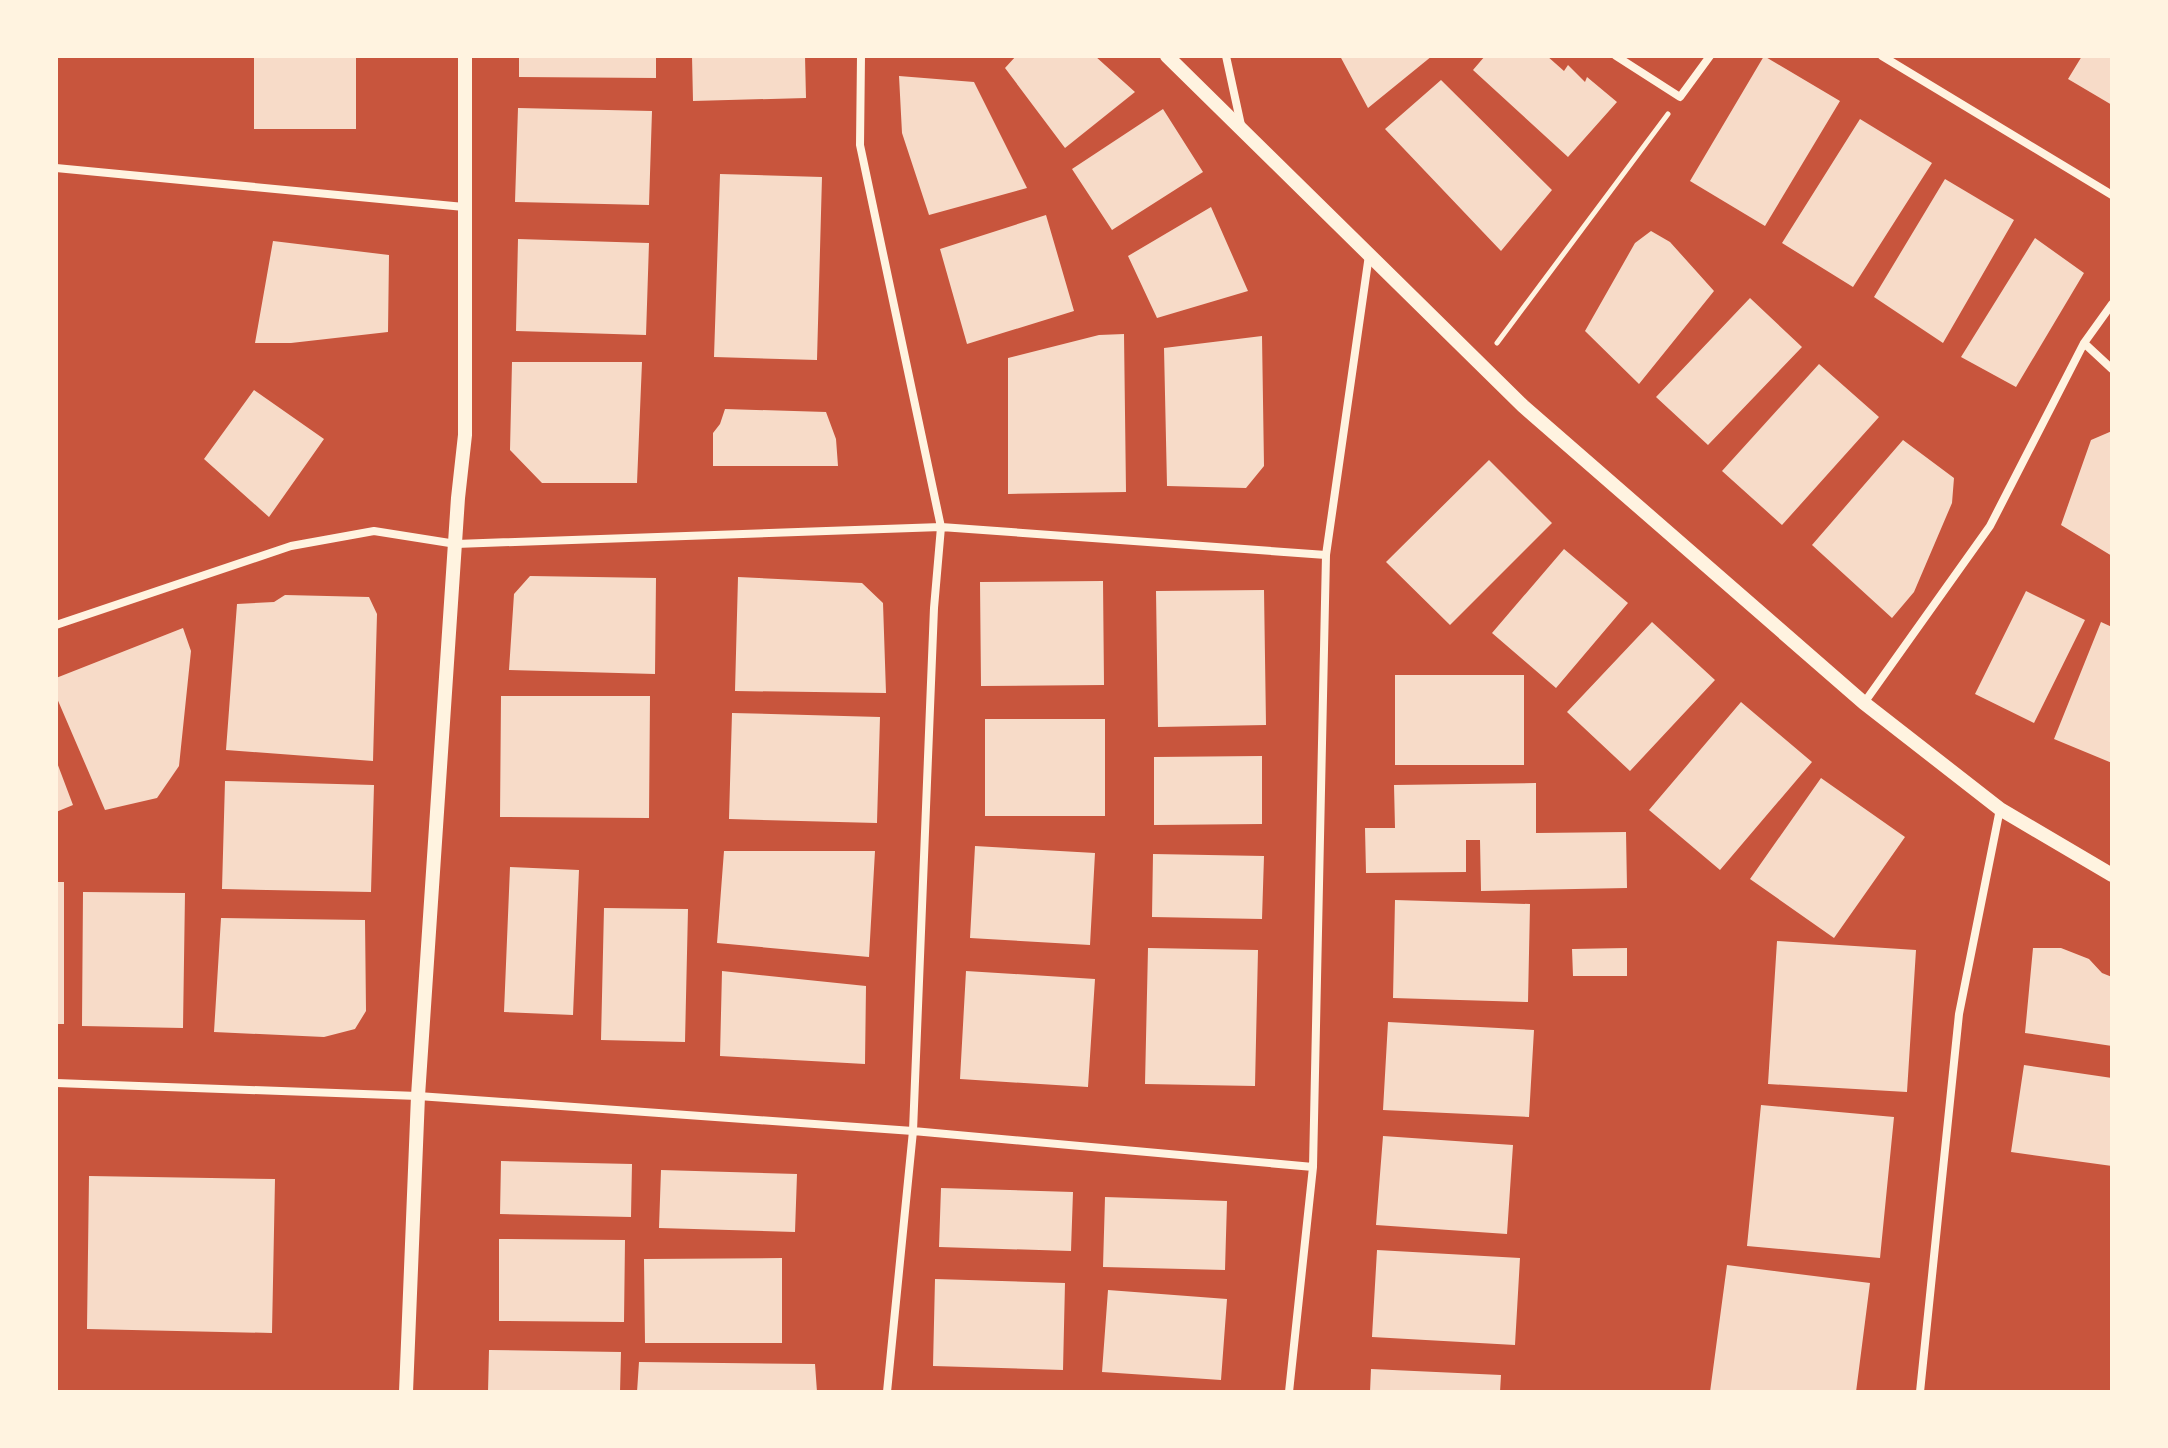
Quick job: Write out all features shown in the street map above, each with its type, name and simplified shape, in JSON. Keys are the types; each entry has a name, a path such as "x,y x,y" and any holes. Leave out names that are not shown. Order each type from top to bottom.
{"street":[{"path":"406,1392 418,1096 465,435 465,56"},
{"path":"861,56 860,145 941,527 934,608 913,1131 887,1392"},
{"path":"1167,56 1523,406 1864,703 2000,809 2108,871"},
{"path":"1226,56 1243,131"},
{"path":"1616,56 1680,97 1710,56"},
{"path":"1882,56 2112,195"},
{"path":"56,168 464,207"},
{"path":"1289,1392 1313,1167 1326,555 1369,254"},
{"path":"1864,703 1990,526 2084,343 2112,304"},
{"path":"2084,343 2112,369"},
{"path":"56,625 291,546 374,531 456,544 941,527 1326,555"},
{"path":"1920,1392 1959,1014 2000,809"},
{"path":"56,1083 418,1096 913,1131 1313,1167"}],"path":[{"path":"1481,365 1680,97"}],"building":[{"path":"254,56 356,56 356,129 254,129"},
{"path":"519,56 656,56 656,78 519,77"},
{"path":"692,56 805,56 806,98 693,101"},
{"path":"1016,56 1095,56 1135,92 1065,148 1005,68"},
{"path":"1340,56 1432,56 1368,108"},
{"path":"1485,56 1547,56 1564,71 1568,65 1585,82 1587,77 1617,102 1568,157 1473,70"},
{"path":"1764,56 1840,101 1765,226 1690,181"},
{"path":"2082,56 2112,56 2112,105 2068,79"},
{"path":"899,76 974,82 1027,188 929,215 902,133"},
{"path":"1441,80 1552,190 1501,251 1385,129"},
{"path":"518,108 652,111 649,205 515,202"},
{"path":"1163,109 1203,172 1112,230 1072,169"},
{"path":"1860,119 1932,163 1853,287 1782,243"},
{"path":"720,174 822,177 817,360 714,357"},
{"path":"1945,179 2014,220 1943,343 1874,297"},
{"path":"1211,207 1248,291 1157,318 1128,256"},
{"path":"1046,215 1074,311 967,344 940,249"},
{"path":"1651,231 1670,242 1714,291 1639,384 1585,331 1635,243"},
{"path":"2035,238 2084,273 2016,387 1961,357"},
{"path":"518,239 649,243 646,335 516,331"},
{"path":"273,241 389,255 388,332 291,343 255,343"},
{"path":"1750,298 1802,347 1708,445 1656,397"},
{"path":"1124,334 1126,492 1008,494 1008,358 1099,335"},
{"path":"1262,336 1264,466 1246,488 1167,486 1164,348"},
{"path":"512,362 642,362 637,483 542,483 510,450"},
{"path":"1819,364 1879,417 1782,525 1722,471"},
{"path":"254,390 324,439 269,517 204,459"},
{"path":"725,409 826,412 836,439 838,466 713,466 713,433"},
{"path":"2112,431 2112,556 2061,525 2091,440"},
{"path":"1903,440 1954,478 1952,503 1914,592 1892,618 1812,545"},
{"path":"1489,460 1552,523 1450,625 1386,562"},
{"path":"1564,549 1628,603 1556,688 1492,633"},
{"path":"530,576 656,578 655,674 509,670 514,594"},
{"path":"738,577 862,583 883,603 886,693 735,691"},
{"path":"1103,581 1104,685 981,686 980,582"},
{"path":"1264,590 1266,725 1158,727 1156,591"},
{"path":"2026,591 2085,620 2034,723 1975,694"},
{"path":"285,595 369,597 377,614 373,761 226,750 237,604 274,602"},
{"path":"1652,622 1715,680 1630,771 1567,712"},
{"path":"2101,622 2112,627 2112,763 2054,739"},
{"path":"183,628 191,651 179,766 157,798 105,810 56,696 56,678"},
{"path":"1395,675 1524,675 1524,765 1395,765"},
{"path":"501,696 650,696 649,818 500,817"},
{"path":"1741,702 1812,762 1720,870 1649,810"},
{"path":"732,713 880,717 877,823 729,819"},
{"path":"985,719 1105,719 1105,816 985,816"},
{"path":"1262,756 1262,824 1154,825 1154,757"},
{"path":"56,760 73,805 56,812"},
{"path":"1821,778 1905,837 1834,938 1750,879"},
{"path":"225,781 374,785 371,892 222,889"},
{"path":"1536,783 1536,833 1626,832 1627,888 1481,891 1480,840 1466,840 1466,872 1366,873 1365,828 1395,828 1394,785"},
{"path":"975,846 1095,853 1090,945 970,938"},
{"path":"724,851 875,851 869,957 717,943"},
{"path":"1153,854 1264,856 1262,919 1152,917"},
{"path":"510,867 579,870 573,1015 504,1012"},
{"path":"56,882 64,882 64,1024 56,1024"},
{"path":"83,892 185,893 183,1028 82,1026"},
{"path":"1395,900 1530,904 1528,1002 1393,998"},
{"path":"604,908 688,909 685,1042 601,1040"},
{"path":"221,918 365,920 366,1011 355,1029 324,1037 214,1032"},
{"path":"1777,941 1916,950 1907,1092 1768,1084"},
{"path":"1148,948 1258,950 1255,1086 1145,1084"},
{"path":"1627,948 1627,976 1573,976 1572,949"},
{"path":"2033,948 2061,948 2089,959 2102,973 2112,977 2112,1046 2025,1033"},
{"path":"722,971 866,986 865,1064 720,1056"},
{"path":"966,971 1095,979 1088,1087 960,1079"},
{"path":"1388,1022 1534,1030 1529,1117 1383,1110"},
{"path":"2024,1065 2112,1078 2112,1166 2011,1152"},
{"path":"1761,1105 1894,1117 1880,1258 1747,1246"},
{"path":"1383,1136 1513,1145 1507,1234 1376,1225"},
{"path":"501,1161 632,1164 631,1217 500,1214"},
{"path":"661,1170 797,1174 795,1232 659,1228"},
{"path":"89,1176 275,1179 272,1333 87,1329"},
{"path":"941,1188 1073,1192 1071,1251 939,1247"},
{"path":"1105,1197 1227,1201 1225,1270 1103,1267"},
{"path":"499,1239 625,1240 624,1322 499,1321"},
{"path":"1377,1250 1520,1258 1515,1345 1372,1337"},
{"path":"782,1258 782,1343 645,1343 644,1259"},
{"path":"1727,1265 1870,1283 1856,1392 1710,1392"},
{"path":"935,1279 1065,1283 1063,1370 933,1366"},
{"path":"1108,1290 1227,1299 1221,1380 1102,1372"},
{"path":"489,1350 621,1352 620,1392 488,1392"},
{"path":"639,1362 815,1364 817,1392 637,1392"},
{"path":"1371,1369 1501,1375 1500,1392 1370,1392"}]}
